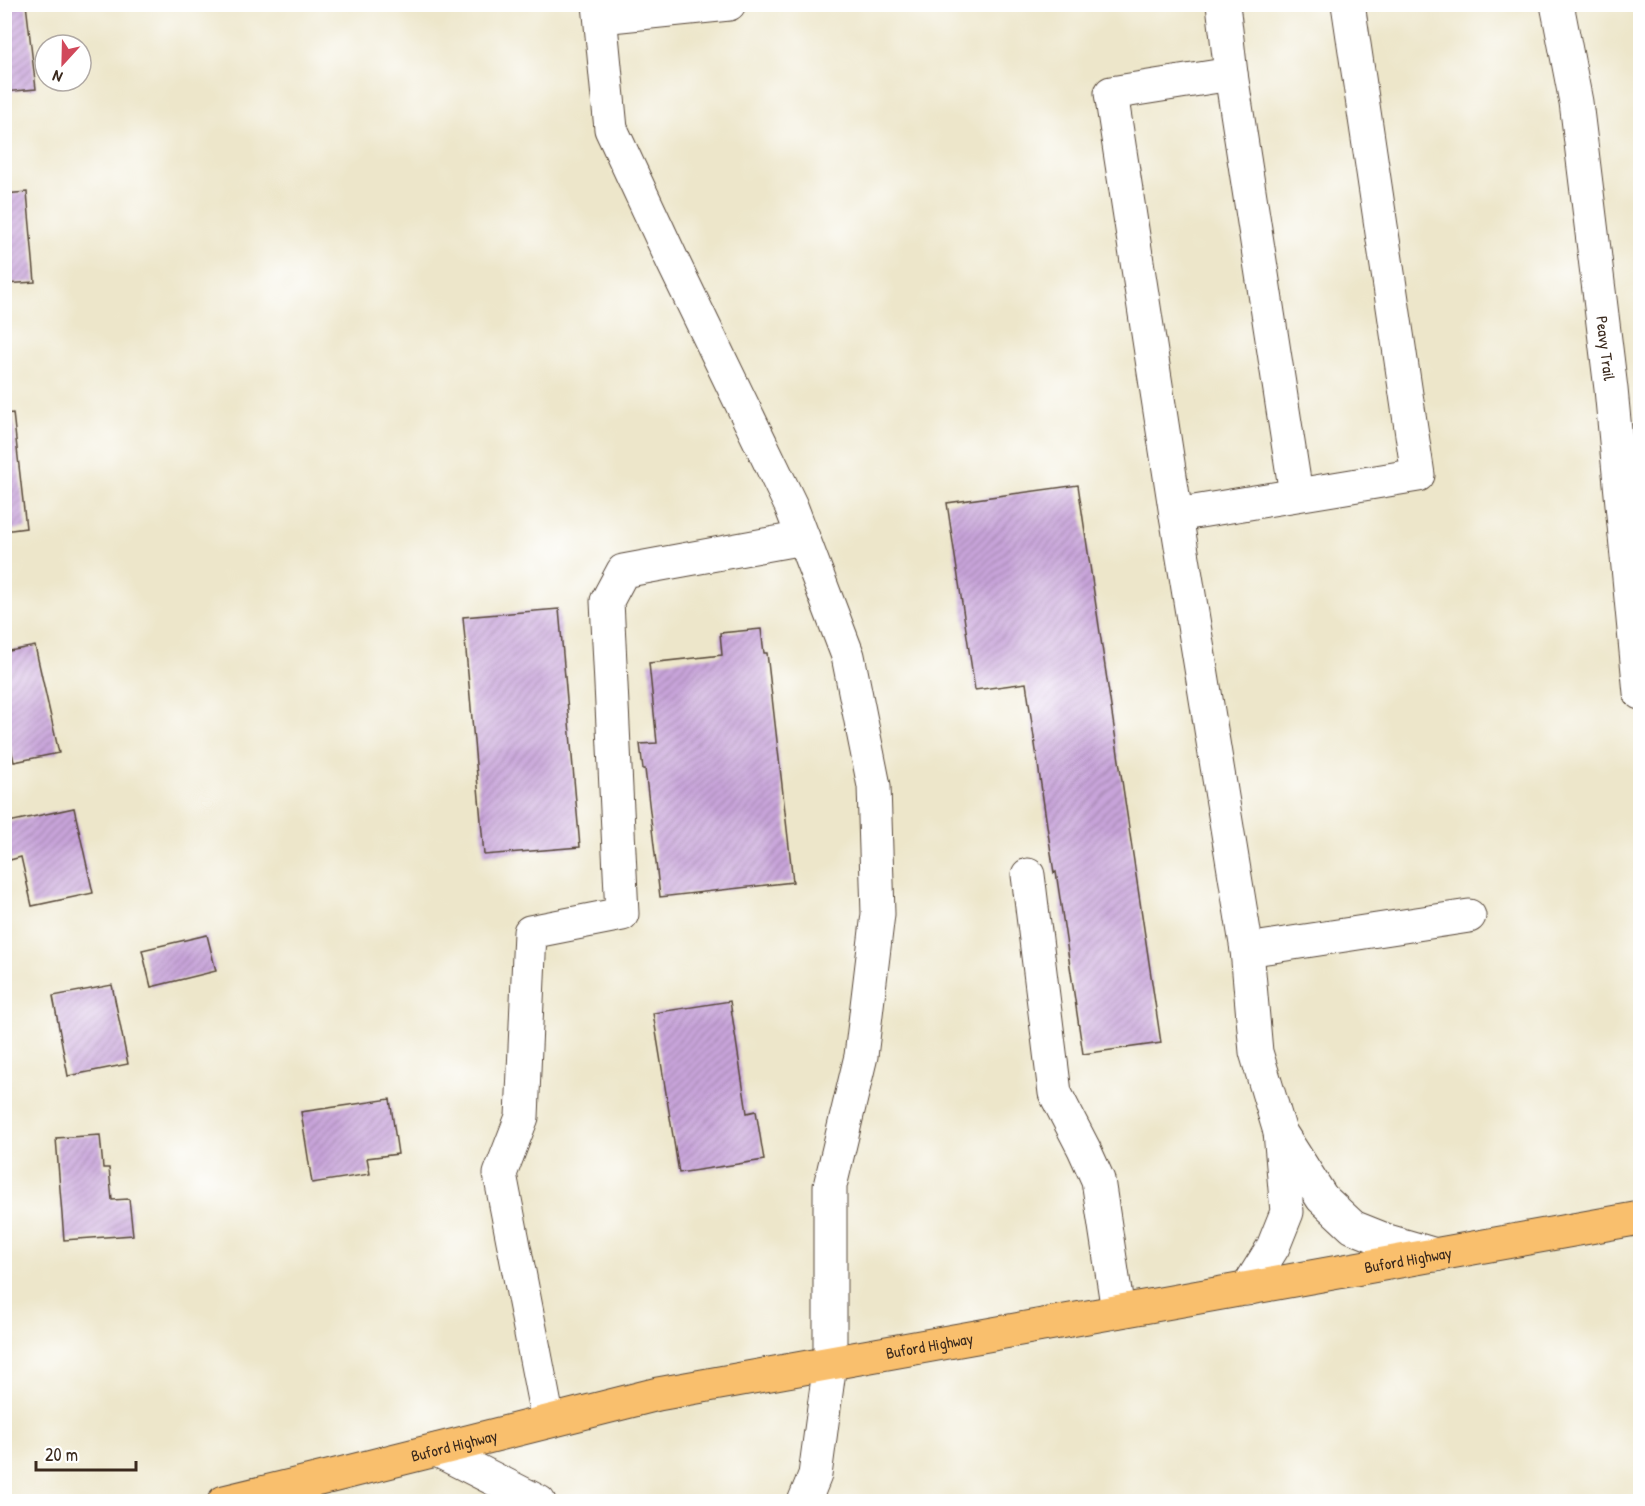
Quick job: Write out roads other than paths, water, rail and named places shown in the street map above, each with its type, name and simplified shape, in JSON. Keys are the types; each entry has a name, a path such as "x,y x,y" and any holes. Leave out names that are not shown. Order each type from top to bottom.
{"main road":[{"name":"Buford Highway","path":"224,1502 658,1394 1641,1218"}],"street":[{"path":"729,4 600,11 611,129 791,506 848,656 874,786 878,914 861,1056 830,1186 830,1363 815,1475 804,1502"},
{"path":"1223,4 1231,74 1296,494"},
{"path":"1176,515 1418,475 1348,4"},
{"name":"Peavy Trail","path":"1557,4 1577,113 1611,389 1641,693"},
{"path":"1231,74 1111,93 1176,515 1247,950 1256,1052 1280,1132 1287,1212 1274,1247 1247,1289"},
{"path":"548,1421 500,1174 522,1118 530,932 622,914 607,601 622,571 803,538"},
{"path":"1028,875 1055,1093 1098,1180 1118,1311"},
{"path":"1247,950 1469,916"},
{"path":"1280,1132 1322,1198 1353,1227 1388,1241 1436,1255"},
{"path":"437,1450 539,1502"}]}
